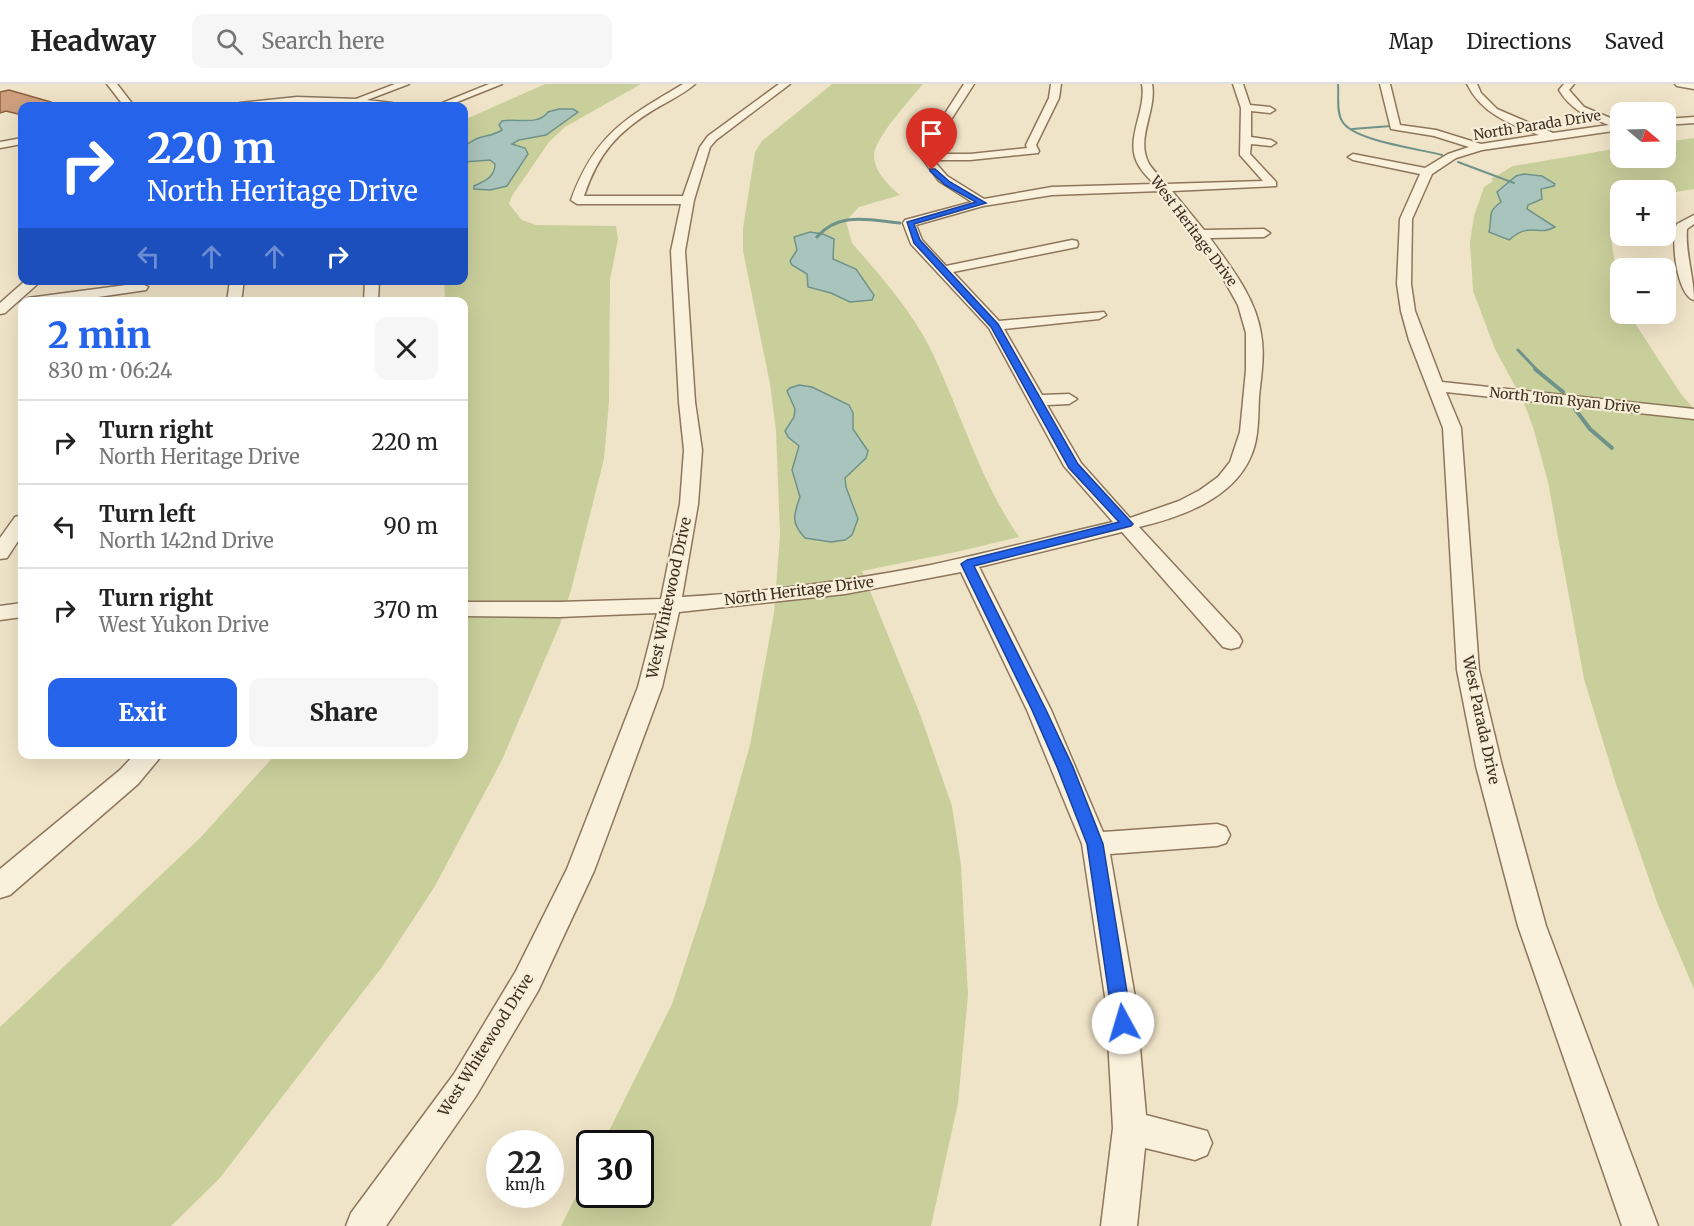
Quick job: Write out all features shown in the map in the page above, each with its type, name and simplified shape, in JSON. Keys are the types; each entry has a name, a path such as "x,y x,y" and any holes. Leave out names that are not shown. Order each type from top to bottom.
{"street":[{"path":"112,84 126,102"},
{"path":"357,101 404,84"},
{"path":"450,102 497,84"},
{"path":"688,200 577,200 581,185 610,135 633,117 690,84"},
{"name":"West Whitewood Drive","path":"364,1226 465,1085 527,981 580,871 650,687 670,606 689,504 693,450 687,402 678,251 688,200 705,147 712,138 785,84"},
{"path":"969,84 931,142 926,157 932,170 947,183 982,203"},
{"path":"926,157 980,156 1034,151 1031,145 1054,98 1056,84"},
{"name":"West Heritage Drive","path":"1127,524 1181,507 1205,494 1228,476 1237,465 1247,440 1254,359 1252,323 1239,291 1163,187 1143,164 1138,144 1149,95 1147,84"},
{"path":"1231,641 1073,466 995,326 916,241 909,223 982,203 1052,191 1272,184 1245,155 1246,108 1238,84"},
{"path":"1385,84 1395,127 1436,133 1480,147"},
{"path":"1472,84 1475,93 1484,104 1521,125 1551,136"},
{"path":"1569,84 1563,90 1570,103 1610,122"},
{"path":"1680,84 1694,86"},
{"path":"280,90 282,101"},
{"path":"274,102 364,102"},
{"path":"1246,108 1270,110"},
{"path":"1676,112 1694,120"},
{"path":"1676,121 1694,120"},
{"name":"North Parada Drive","path":"1442,163 1480,147 1610,127"},
{"path":"1245,140 1271,143"},
{"path":"0,145 18,142"},
{"path":"1353,157 1442,163"},
{"name":"West Parada Drive","path":"1442,163 1406,219 1404,275 1408,311 1452,428 1468,670 1489,766 1532,926 1640,1226"},
{"path":"1694,219 1681,227 1680,236 1682,262 1694,296"},
{"path":"1198,234 1264,233"},
{"path":"1680,236 1694,239"},
{"path":"945,270 1072,244"},
{"path":"8,305 30,285"},
{"path":"60,297 136,285"},
{"path":"995,326 1098,315"},
{"name":"North Tom Ryan Drive","path":"1436,386 1694,414"},
{"path":"1035,400 1069,399"},
{"name":"North Heritage Drive","path":"468,609 670,606 846,587 967,564 1127,524"},
{"path":"0,553 18,527"},
{"path":"967,564 1039,710 1065,767 1095,844 1121,1003 1130,1128 1119,1226"},
{"path":"0,613 18,611"},
{"path":"0,886 129,777 146,759"},
{"path":"1095,844 1217,835"},
{"path":"1130,1128 1194,1143"}],"green space":[{"path":"545,84 641,84 565,127 549,142 512,196 509,204 522,220 536,225 616,226 618,239 610,280 609,401 604,459 571,590 560,624 502,760 435,886 382,967 219,1179 171,1226 0,1226 0,1027 201,837 271,759 468,759 468,297 445,297 444,285 468,285 468,118"},
{"path":"832,84 923,84 886,130 875,149 875,163 880,173 900,195 859,207 846,221 852,243 903,305 929,346 992,492 1019,537 862,571 920,714 952,806 961,865 968,995 958,1103 931,1226 561,1226 576,1196 576,1208 654,1208 654,1130 609,1130 672,1004 706,901 750,745 774,613 780,535 776,431 770,384 743,251 743,228 755,152 762,141"},
{"path":"1694,138 1694,189 1676,192 1676,180 1610,180 1610,246 1613,246 1615,258 1610,258 1610,324 1636,324 1681,394 1694,409 1694,989 1658,905 1616,784 1584,679 1548,482 1533,427 1523,401 1495,349 1473,291 1470,242 1474,216 1484,187 1493,181 1491,179 1513,166 1610,150 1610,168 1676,168 1676,140"}],"water":[{"path":"573,109 578,112 546,135 519,140 512,144 525,148 528,154 507,186 490,190 474,189 474,186 491,175 495,164 490,160 468,162 468,144 502,130 499,125 502,121 539,119 548,112"},
{"path":"1524,174 1542,176 1555,184 1541,189 1542,199 1528,205 1527,209 1555,227 1543,231 1523,231 1509,240 1489,232 1492,212 1501,202 1497,192 1516,176"},
{"path":"810,232 834,239 833,259 856,269 874,295 872,300 850,302 831,293 808,287 807,274 792,265 790,261 797,250 794,237"},
{"path":"799,385 812,387 849,405 853,413 853,429 868,451 866,458 845,478 858,519 852,535 845,540 831,542 805,538 795,522 800,497 792,470 799,446 788,437 785,431 794,417 795,409 787,391"}],"building":[{"path":"9,90 51,102 18,102 18,114 6,111 0,113 0,92"}],"waterway":[{"path":"1338,84 1339,113 1342,121 1349,128 1373,139 1442,155"},
{"path":"1352,129 1391,126"},
{"path":"1458,162 1514,183"},
{"path":"817,237 835,223 845,220 866,219 900,223"},
{"path":"1518,350 1537,370"},
{"path":"1535,369 1563,392"},
{"path":"1575,409 1590,429 1612,448"}],"route":[{"path":"932,170 947,183 982,203 909,223 916,241 995,326 1073,466 1127,524 967,564 1039,710 1065,767 1095,844 1123,1023"}]}
